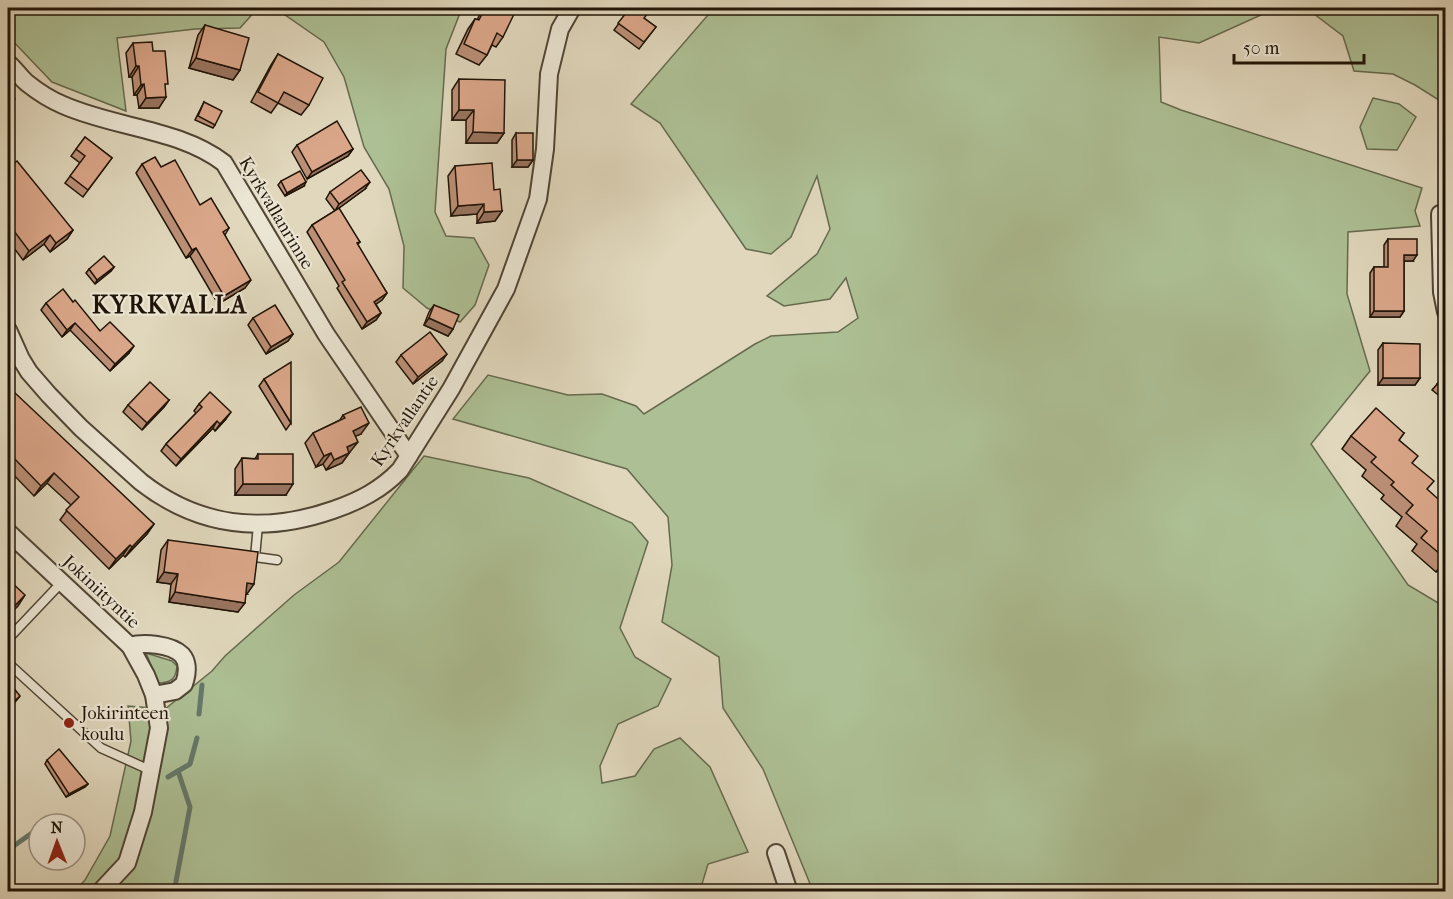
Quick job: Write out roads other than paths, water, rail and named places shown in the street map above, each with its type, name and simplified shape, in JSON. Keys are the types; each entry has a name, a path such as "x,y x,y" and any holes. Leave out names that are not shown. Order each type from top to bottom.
{"street":[{"name":"Kyrkvallantie","path":"8,330 29,372 81,428 153,491 179,505 235,524 258,525 302,519 350,504 372,494 390,481 400,470 451,389 506,289 538,199 549,74 560,29 572,8"},
{"name":"Kyrkvallanrinne","path":"8,63 27,83 61,104 87,114 181,141 203,149 224,163 326,334 409,456"},
{"path":"1440,214 1442,292 1446,312"},
{"name":"Jokiniityntie","path":"8,532 129,646 146,675 154,695 159,728 143,812 127,863 100,891"},
{"path":"129,646 149,643 172,650 182,656 187,666 184,684 176,691 154,695"},
{"path":"776,853 789,891"}],"lane":[{"path":"258,525 255,557 277,560"},
{"path":"8,639 62,582"},
{"path":"8,663 101,748 152,771"}],"waterway":[{"path":"199,714 202,685"},
{"path":"174,892 190,807 178,771 190,764 197,738"},
{"path":"168,777 178,771"},
{"path":"8,850 27,837"}],"place":[{"name":"Jokirinteen koulu","path":"69,723"}],"district":[{"name":"KYRKVALLA","path":"170,305"}]}
